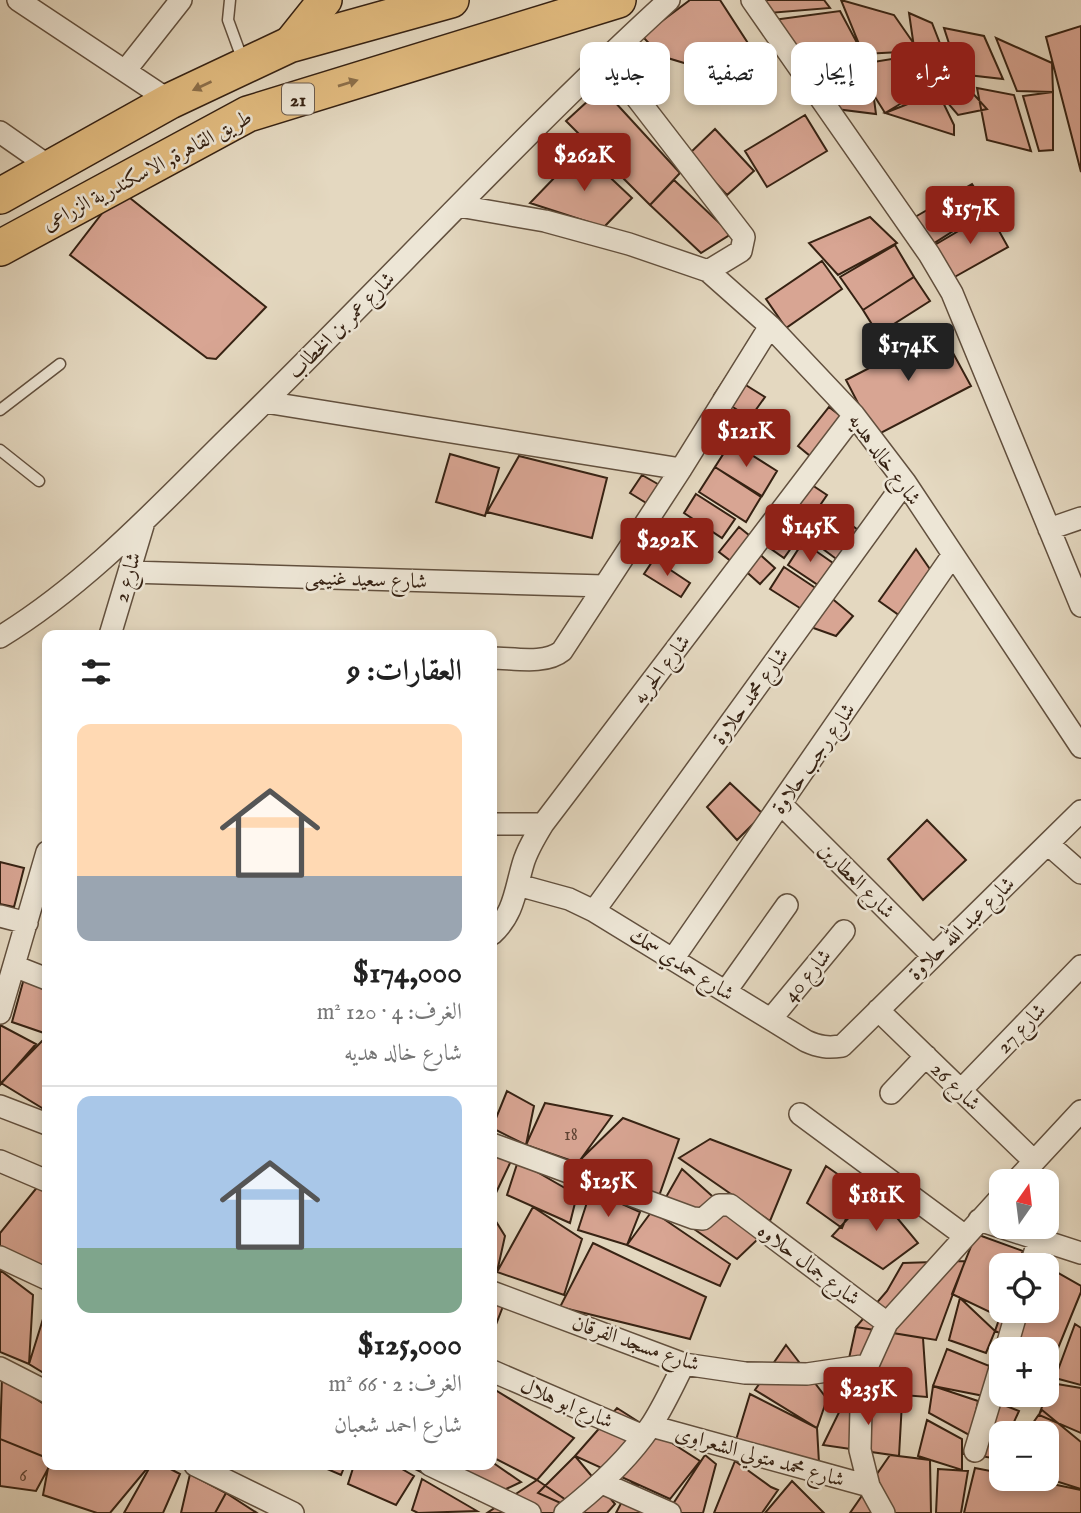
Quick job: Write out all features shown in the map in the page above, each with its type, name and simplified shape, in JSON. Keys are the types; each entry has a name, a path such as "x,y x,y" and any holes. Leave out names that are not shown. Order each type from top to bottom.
{"highway":[{"path":"0,196 170,101 289,45 451,0"},
{"name":"طريق القاهرة, الاسكندرية الزراعى","path":"0,248 248,114 618,0"}],"main road":[{"path":"289,45 325,0"}],"street":[{"path":"18,0 170,101"},
{"path":"125,71 181,0"},
{"name":"شارع عمر بن الخطاب","path":"623,42 669,0"},
{"path":"752,0 929,254 952,293 1080,603"},
{"name":"شارع عمر بن الخطاب","path":"0,637 87,574 144,520 580,84"},
{"path":"642,105 744,237 741,251 708,271"},
{"path":"0,132 50,167"},
{"name":"شارع خالد هديه","path":"459,206 557,225 629,244 708,271 770,326 854,415 905,482 1081,747"},
{"path":"497,658 550,658 566,646 770,326"},
{"path":"265,402 681,469"},
{"name":"شارع الحريه","path":"497,930 513,906 523,863 543,824 854,415"},
{"name":"شارع محمد حلاوة","path":"594,911 905,482"},
{"path":"1049,528 1081,518"},
{"name":"شارع 2","path":"112,630 144,520"},
{"name":"شارع رجب حلاوة","path":"674,959 952,556"},
{"name":"شارع سعيد غنيمى","path":"129,572 604,586"},
{"name":"شارع العطارين","path":"781,804 933,956"},
{"name":"شارع عبد الله حلاوة","path":"842,1046 1081,811"},
{"path":"497,824 543,824"},
{"path":"1048,844 1081,873"},
{"path":"0,1013 27,923 42,884"},
{"name":"شارع حمدي سمك","path":"518,885 569,899 594,911 817,1046 842,1046"},
{"path":"726,991 787,905"},
{"path":"0,916 27,923"},
{"name":"شارع 40","path":"771,1019 844,931"},
{"path":"14,966 42,977"},
{"name":"شارع 27","path":"961,1090 1081,966"},
{"name":"شارع 26","path":"878,1010 1034,1161"},
{"path":"891,1093 926,1056"},
{"path":"0,1107 42,1122"},
{"path":"1027,1169 1081,1111"},
{"path":"800,1114 972,1228 989,1231"},
{"name":"شارع جمال حلاوه","path":"497,1146 693,1218 703,1219 719,1205 730,1205 887,1323"},
{"path":"0,1161 42,1179"},
{"path":"884,1513 869,1486 860,1450 861,1408 868,1365 887,1323 989,1210"},
{"path":"1042,1239 1081,1253"},
{"path":"0,1257 42,1277"},
{"name":"شارع مسجد الفرقان","path":"497,1294 684,1364 745,1373 807,1374 868,1365"},
{"path":"565,1513 602,1483 647,1431 684,1364"},
{"path":"0,1368 42,1389"},
{"name":"شارع ابو هلال","path":"497,1373 647,1431"},
{"path":"975,1451 989,1405"},
{"name":"شارع محمد متولي الشعراوى","path":"647,1431 869,1486"},
{"path":"205,1470 293,1513"},
{"path":"440,1470 530,1513"},
{"path":"602,1483 670,1513"}],"lane":[{"path":"230,0 228,20 245,66"},
{"path":"0,410 60,364"},
{"path":"0,450 38,481"}],"building":[{"path":"690,0 720,0 747,42 684,42 684,63 670,59 670,42 648,42 642,36"},
{"path":"762,0 824,0 830,8 769,13"},
{"path":"841,0 894,15 913,42 891,42 891,52 877,53 877,42 858,42"},
{"path":"840,11 857,42 791,42 791,45 773,20"},
{"path":"909,13 932,23 939,42 913,42"},
{"path":"1081,26 1081,172 1046,37"},
{"path":"944,28 984,36 1003,79 975,76 975,42 949,42"},
{"path":"996,38 1052,63 1053,92 1017,91"},
{"path":"891,59 891,105 898,105 885,113 877,100 877,61"},
{"path":"977,88 1014,95 1031,151 987,140"},
{"path":"1053,92 1053,150 1039,151 1023,96"},
{"path":"975,96 987,109 958,115 949,105 975,105"},
{"path":"583,105 618,105 680,173 650,205 566,121"},
{"path":"833,105 875,105 876,114 836,109"},
{"path":"905,105 944,105 954,125 954,135 885,113"},
{"path":"805,115 827,151 767,187 745,151"},
{"path":"715,129 754,171 727,195 689,154"},
{"path":"581,150 632,198 604,227 530,203"},
{"path":"674,180 731,234 701,253 650,205"},
{"path":"972,184 988,209 931,245 915,217"},
{"path":"120,190 266,307 216,359 207,358 70,255"},
{"path":"989,213 1008,247 951,279 933,246"},
{"path":"870,217 897,243 838,275 809,243"},
{"path":"895,245 914,277 863,310 840,277"},
{"path":"822,261 842,289 786,328 766,299"},
{"path":"914,277 930,301 878,334 863,310"},
{"path":"941,331 971,386 875,436 846,380"},
{"path":"728,374 765,397 750,418 714,395"},
{"path":"829,407 847,421 815,460 798,446"},
{"path":"731,442 777,471 762,496 715,467"},
{"path":"450,454 499,468 485,516 436,502"},
{"path":"519,456 607,478 592,538 487,512"},
{"path":"715,467 761,497 746,522 699,492"},
{"path":"642,475 663,487 651,506 630,493"},
{"path":"809,483 827,495 806,526 788,514"},
{"path":"696,494 735,519 722,538 684,513"},
{"path":"784,514 799,537 784,558 764,544"},
{"path":"842,518 862,533 839,561 819,546"},
{"path":"739,527 755,540 736,565 719,552"},
{"path":"803,542 833,563 818,585 788,565"},
{"path":"916,549 934,575 903,618 879,601"},
{"path":"756,551 775,568 760,584 741,567"},
{"path":"654,559 690,583 681,597 644,574"},
{"path":"784,567 817,589 803,610 770,589"},
{"path":"829,596 853,616 836,636 805,625"},
{"path":"730,783 763,814 737,840 707,807"},
{"path":"927,820 966,860 923,900 888,859"},
{"path":"0,862 24,868 14,907 0,904"},
{"path":"26,971 42,982 42,1032 12,1022"},
{"path":"0,1025 36,1044 0,1085"},
{"path":"42,1041 42,1108 1,1083"},
{"path":"507,1091 534,1106 526,1145 497,1130 497,1116"},
{"path":"545,1103 612,1116 578,1163 526,1145"},
{"path":"623,1118 679,1139 659,1196 581,1159"},
{"path":"710,1139 791,1170 770,1221 679,1158"},
{"path":"497,1156 511,1161 497,1191"},
{"path":"518,1161 577,1195 570,1223 507,1195"},
{"path":"826,1166 859,1189 842,1228 807,1203"},
{"path":"682,1169 759,1238 737,1259 661,1206"},
{"path":"42,1181 42,1266 0,1246 0,1233"},
{"path":"591,1190 640,1212 627,1245 578,1230"},
{"path":"874,1190 918,1243 883,1269 832,1236"},
{"path":"533,1207 582,1239 564,1295 497,1272"},
{"path":"652,1211 730,1264 720,1286 627,1245"},
{"path":"497,1223 505,1236 497,1272"},
{"path":"976,1234 1023,1251 989,1253 989,1312 952,1294"},
{"path":"593,1243 706,1297 690,1339 560,1307"},
{"path":"965,1261 936,1340 856,1327 887,1291 903,1263"},
{"path":"0,1270 33,1295 29,1364 0,1352"},
{"path":"1059,1273 1081,1286 1059,1346 1059,1337 1008,1337 995,1331 998,1323 1059,1323"},
{"path":"497,1283 510,1288 497,1322"},
{"path":"960,1298 995,1331 993,1337 989,1337 986,1353 949,1340"},
{"path":"42,1322 42,1372 29,1364"},
{"path":"1075,1324 1081,1328 1081,1385 1059,1379 1059,1367"},
{"path":"856,1327 923,1338 927,1397 842,1390"},
{"path":"786,1345 827,1399 817,1428 755,1390"},
{"path":"947,1349 989,1366 984,1396 933,1386"},
{"path":"2,1377 42,1403 42,1456 0,1439"},
{"path":"989,1378 989,1397 984,1396"},
{"path":"1059,1384 1081,1388 1081,1433 1059,1424 1059,1421 1039,1415 1042,1407 1059,1407"},
{"path":"933,1386 978,1401 971,1436 929,1413"},
{"path":"497,1391 574,1438 537,1480 497,1460"},
{"path":"750,1394 817,1428 819,1463 736,1440"},
{"path":"846,1398 902,1402 899,1456 823,1445"},
{"path":"989,1404 989,1407 1009,1407 1019,1411 1014,1421 989,1421 989,1457 963,1453"},
{"path":"617,1408 700,1461 670,1499 575,1456"},
{"path":"1042,1410 1055,1421 1034,1421"},
{"path":"927,1420 962,1439 962,1470 918,1456"},
{"path":"1059,1424 1081,1442 1081,1489 1059,1482"},
{"path":"0,1439 42,1456 42,1470 47,1470 36,1491 0,1486"},
{"path":"705,1455 716,1464 703,1513 667,1513"},
{"path":"890,1455 930,1460 931,1513 850,1513"},
{"path":"575,1456 615,1504 607,1513 583,1513 538,1493"},
{"path":"735,1461 778,1490 762,1513 714,1513"},
{"path":"497,1465 521,1482 480,1501 417,1470 497,1470"},
{"path":"975,1468 989,1471 989,1491 1059,1491 1059,1485 1081,1490 1081,1513 964,1513"},
{"path":"938,1469 968,1471 961,1513 936,1513"},
{"path":"48,1470 146,1470 110,1513 97,1513 43,1495"},
{"path":"148,1470 172,1470 180,1474 163,1513 124,1513"},
{"path":"330,1470 343,1470 341,1475"},
{"path":"352,1470 404,1470 414,1476 396,1505 348,1484"},
{"path":"190,1474 226,1493 215,1513 181,1513"},
{"path":"422,1479 477,1511 418,1513 412,1510"},
{"path":"537,1480 585,1513 487,1513"},
{"path":"792,1481 824,1513 765,1513"},
{"path":"632,1482 664,1510 662,1513 616,1513"},
{"path":"226,1493 257,1513 215,1513"}]}
